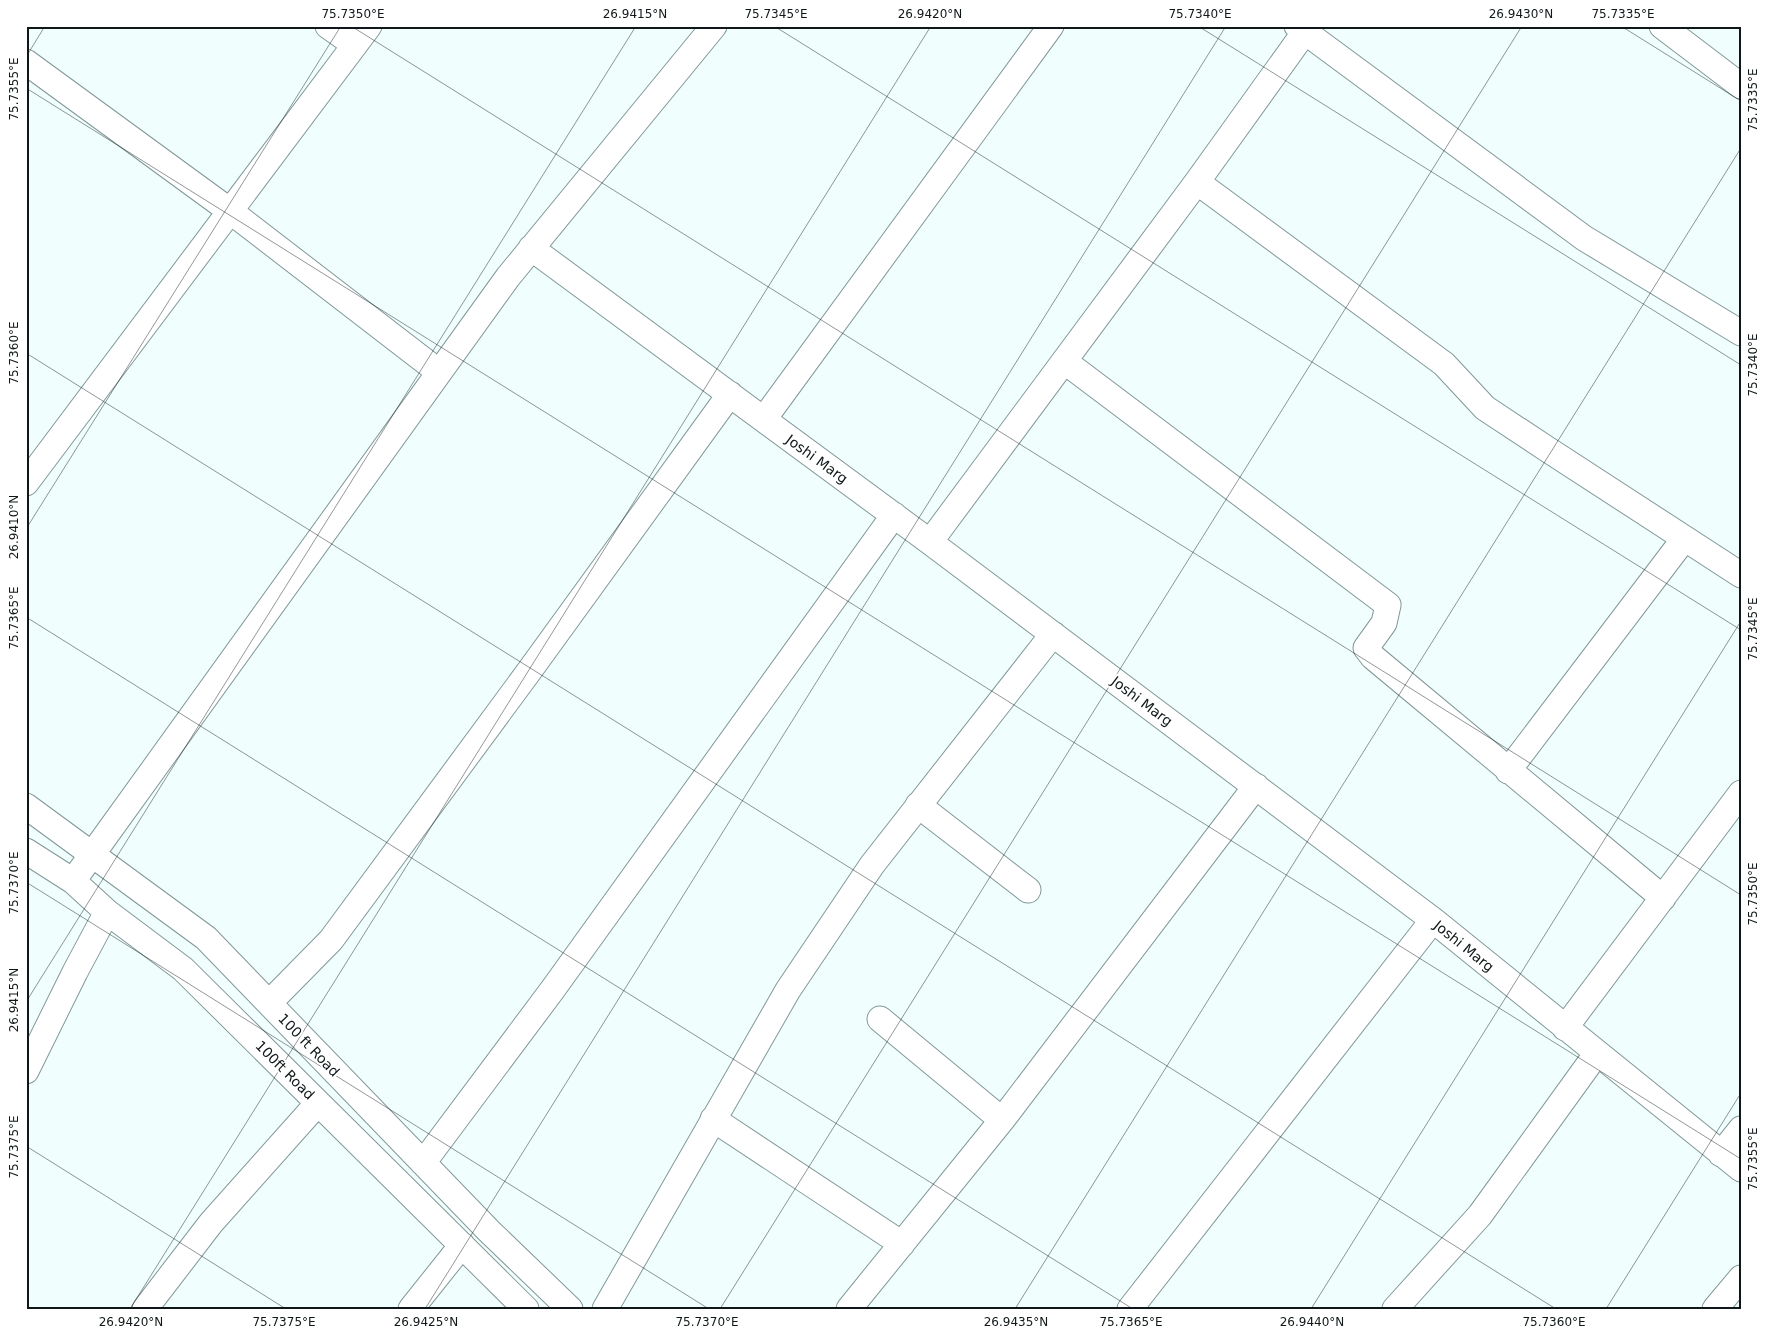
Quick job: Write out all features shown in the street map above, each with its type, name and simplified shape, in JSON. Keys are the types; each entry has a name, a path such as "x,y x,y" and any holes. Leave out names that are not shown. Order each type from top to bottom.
{"street":[{"path":"28,478 362,36 328,26"},
{"path":"73,882 508,277 714,26"},
{"path":"764,419 1051,26"},
{"path":"1662,26 1741,86"},
{"path":"930,542 1197,182 1304,28 1584,238 1741,333"},
{"path":"26,62 230,211 439,372"},
{"path":"1197,182 1444,364 1485,408 1546,450 1741,576"},
{"name":"Joshi Marg","path":"532,248 894,515 1433,920 1741,1169"},
{"path":"1064,361 1388,604 1384,623 1366,648 1373,657 1663,898"},
{"path":"269,1004 331,940 730,394"},
{"path":"423,1163 553,989 894,515"},
{"path":"1508,771 1684,539"},
{"path":"604,1309 788,990 872,865 1053,634"},
{"path":"849,1309 1002,1120 1256,786"},
{"path":"1565,1028 1741,793"},
{"path":"918,805 1028,890"},
{"name":"100 ft Road","path":"26,806 206,938 489,1231 570,1309"},
{"name":"100ft Road","path":"26,851 73,882 107,912 183,969 526,1309"},
{"path":"26,1071 107,912"},
{"path":"1130,1309 1433,920"},
{"path":"880,1019 1002,1120"},
{"path":"1395,1309 1480,1215 1597,1053"},
{"path":"145,1309 211,1224 318,1102"},
{"path":"713,1119 902,1244"},
{"path":"1721,1154 1741,1129"},
{"path":"411,1309 462,1245"},
{"path":"1715,1309 1741,1278"}]}
